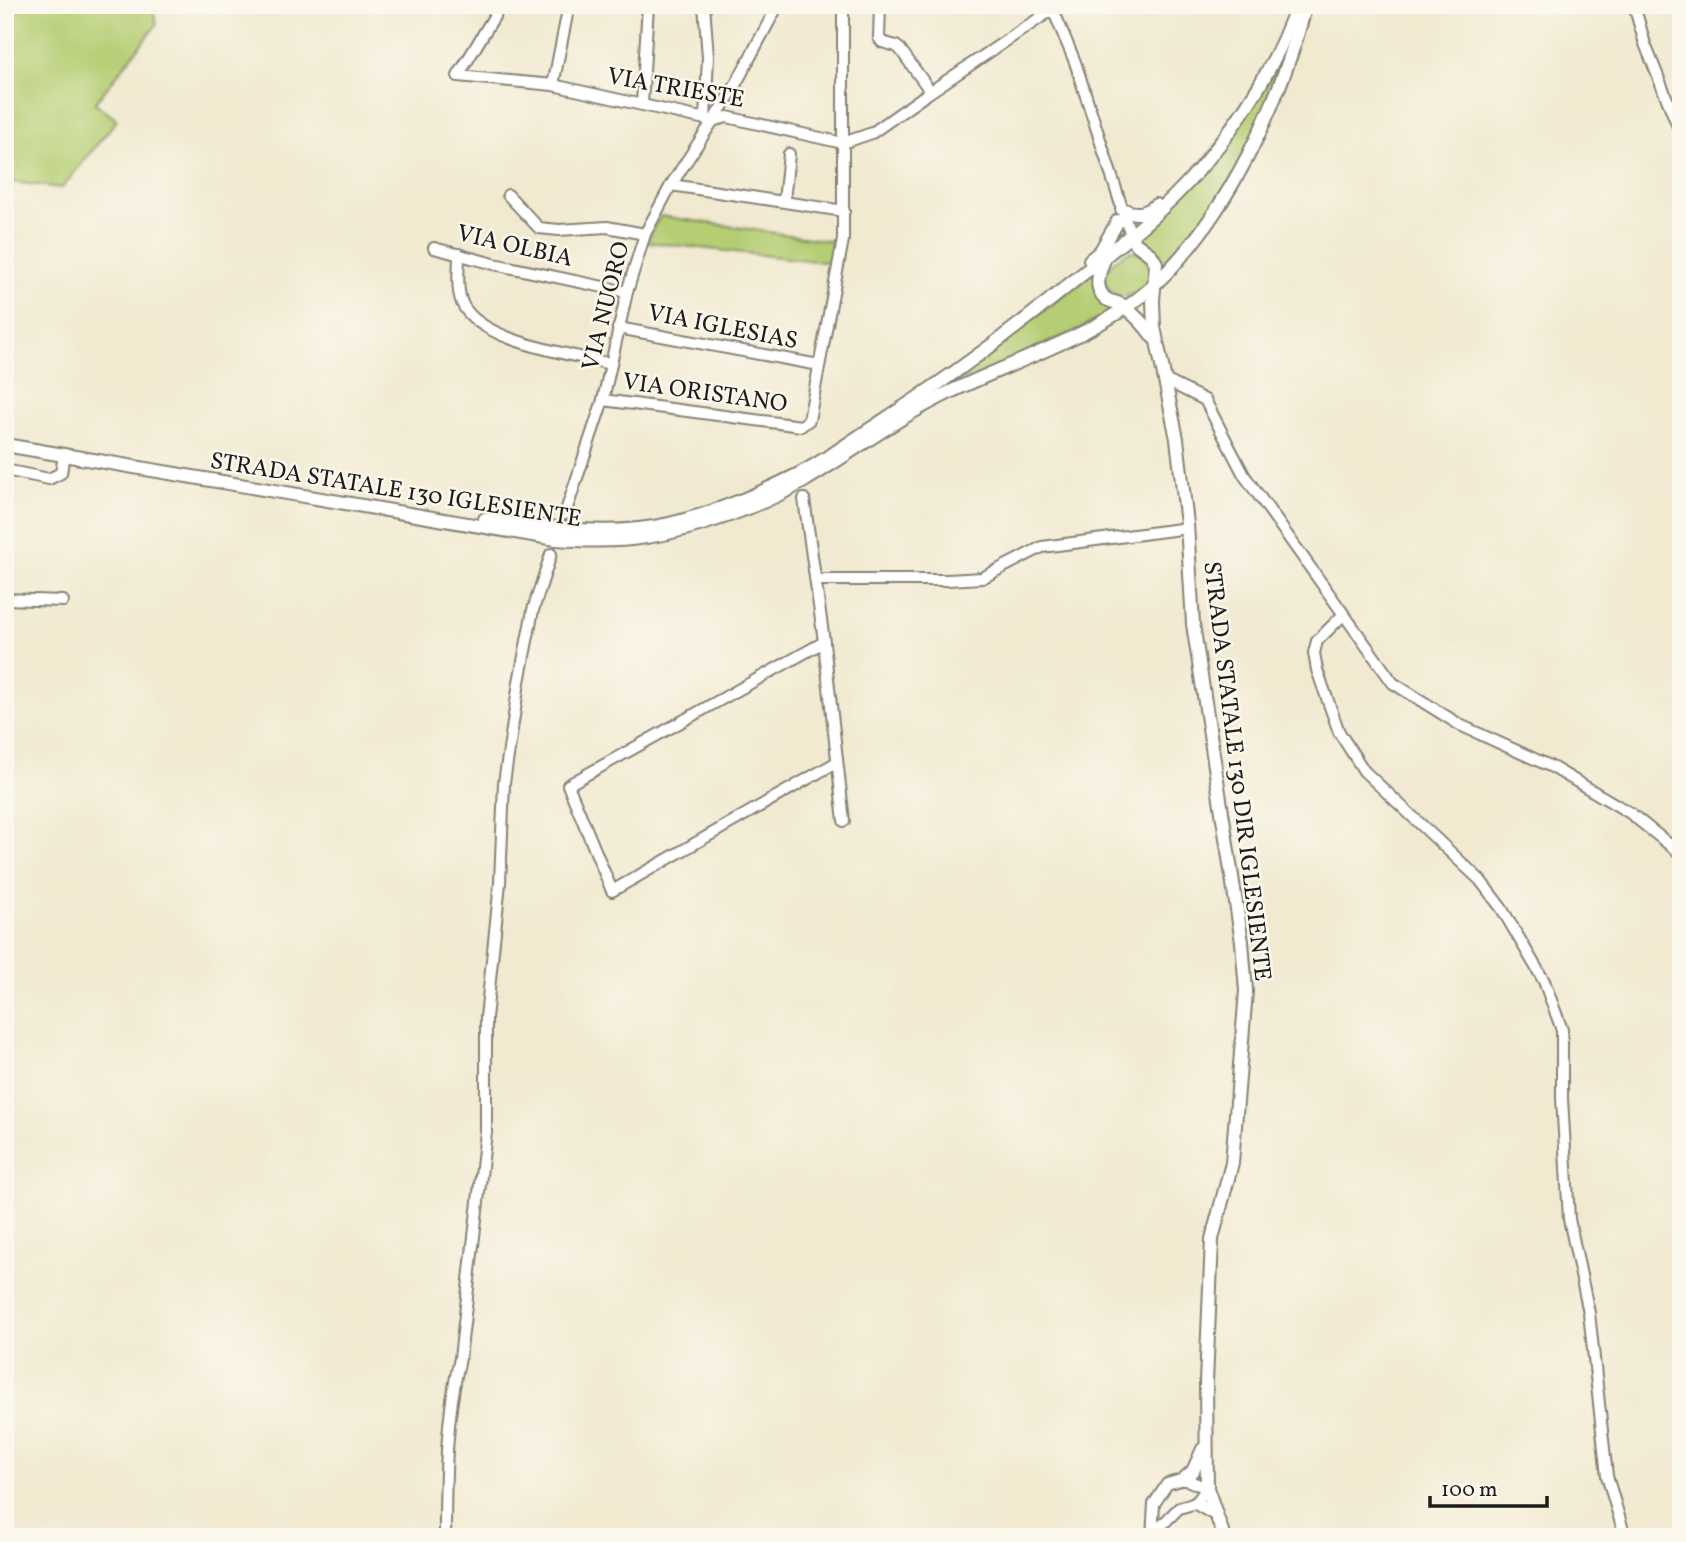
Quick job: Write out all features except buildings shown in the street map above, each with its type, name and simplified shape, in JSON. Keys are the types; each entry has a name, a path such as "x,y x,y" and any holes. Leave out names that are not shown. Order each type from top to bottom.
{"main road":[{"name":"STRADA STATALE 130 IGLESIENTE","path":"5,437 448,514 605,532 668,524 740,500 799,474 930,390 1130,236 1177,194 1222,143 1280,48 1297,5"},
{"name":"STRADA STATALE 130 IGLESIENTE","path":"5,445 556,539 597,541 646,537 702,524 802,482 941,396 1038,354 1125,309 1156,284 1209,219 1235,180 1281,83 1306,5"},
{"path":"1059,293 1069,277 1100,251 1120,211 1143,214 1168,194 1177,194"},
{"path":"1130,236 1154,259 1157,267 1156,284"},
{"path":"1105,257 1098,286 1106,298 1125,309"},
{"name":"STRADA STATALE 130 DIR IGLESIENTE","path":"1156,284 1153,312 1177,439 1188,528 1193,624 1242,942 1246,991 1232,1163 1212,1239 1205,1445 1207,1488 1224,1537"},
{"name":"STRADA STATALE 130 DIR IGLESIENTE","path":"1125,309 1143,323 1157,343"},
{"path":"1184,1479 1194,1471 1205,1445"},
{"path":"1196,1503 1215,1514"}],"street":[{"name":"VIA TRIESTE","path":"502,5 458,76 553,85 709,120 727,117 843,143"},
{"path":"553,85 569,5"},
{"path":"642,104 649,5"},
{"path":"704,5 709,120"},
{"name":"VIA NUORO","path":"565,514 603,400 627,292 645,234 709,120 731,93 778,5"},
{"path":"819,365 843,240 843,5"},
{"path":"880,5 881,42 896,46 900,50 928,88 927,94"},
{"path":"1634,5 1645,44 1681,134"},
{"path":"843,143 873,133 1052,7 1075,62 1130,236"},
{"path":"784,201 789,154"},
{"path":"671,185 844,211"},
{"path":"508,195 539,228 559,230 607,227 645,234"},
{"path":"1105,257 1120,211"},
{"name":"VIA OLBIA","path":"434,248 627,292"},
{"path":"459,254 458,292 463,307 481,326 506,338 611,364"},
{"name":"VIA IGLESIAS","path":"618,328 819,365"},
{"name":"VIA ORISTANO","path":"603,400 801,426 809,420 819,365"},
{"path":"1167,381 1205,400 1244,475 1393,682 1461,725 1552,767 1630,813 1681,855"},
{"path":"5,470 49,479 61,473 64,455"},
{"path":"804,499 824,642 844,821"},
{"path":"816,580 982,578 1042,547 1188,528"},
{"path":"445,1537 445,1482 454,1382 460,1358 486,1132 486,1018 500,883 504,783 533,610 551,554"},
{"path":"5,599 63,601"},
{"path":"1343,615 1317,641 1314,653 1317,670 1339,733 1364,771 1474,875 1502,909 1544,981 1562,1030 1562,1098 1569,1219 1589,1313 1607,1476 1625,1537"},
{"path":"824,642 568,785 612,891 837,762"},
{"path":"1184,1479 1207,1488 1196,1503 1179,1508 1154,1537 1154,1504 1167,1484 1184,1479"}],"green space":[{"path":"5,5 151,5 157,24 95,103 117,120 62,188 5,181"},
{"path":"1289,44 1263,117 1243,159 1195,231 1162,272 1156,254 1137,238 1259,95"},
{"path":"660,216 837,242 832,263 647,242"},
{"path":"1132,251 1147,260 1150,277 1140,289 1130,295 1120,296 1112,293 1104,278 1117,259"},
{"path":"1094,272 1110,305 1116,310 1082,328 940,389"}]}
